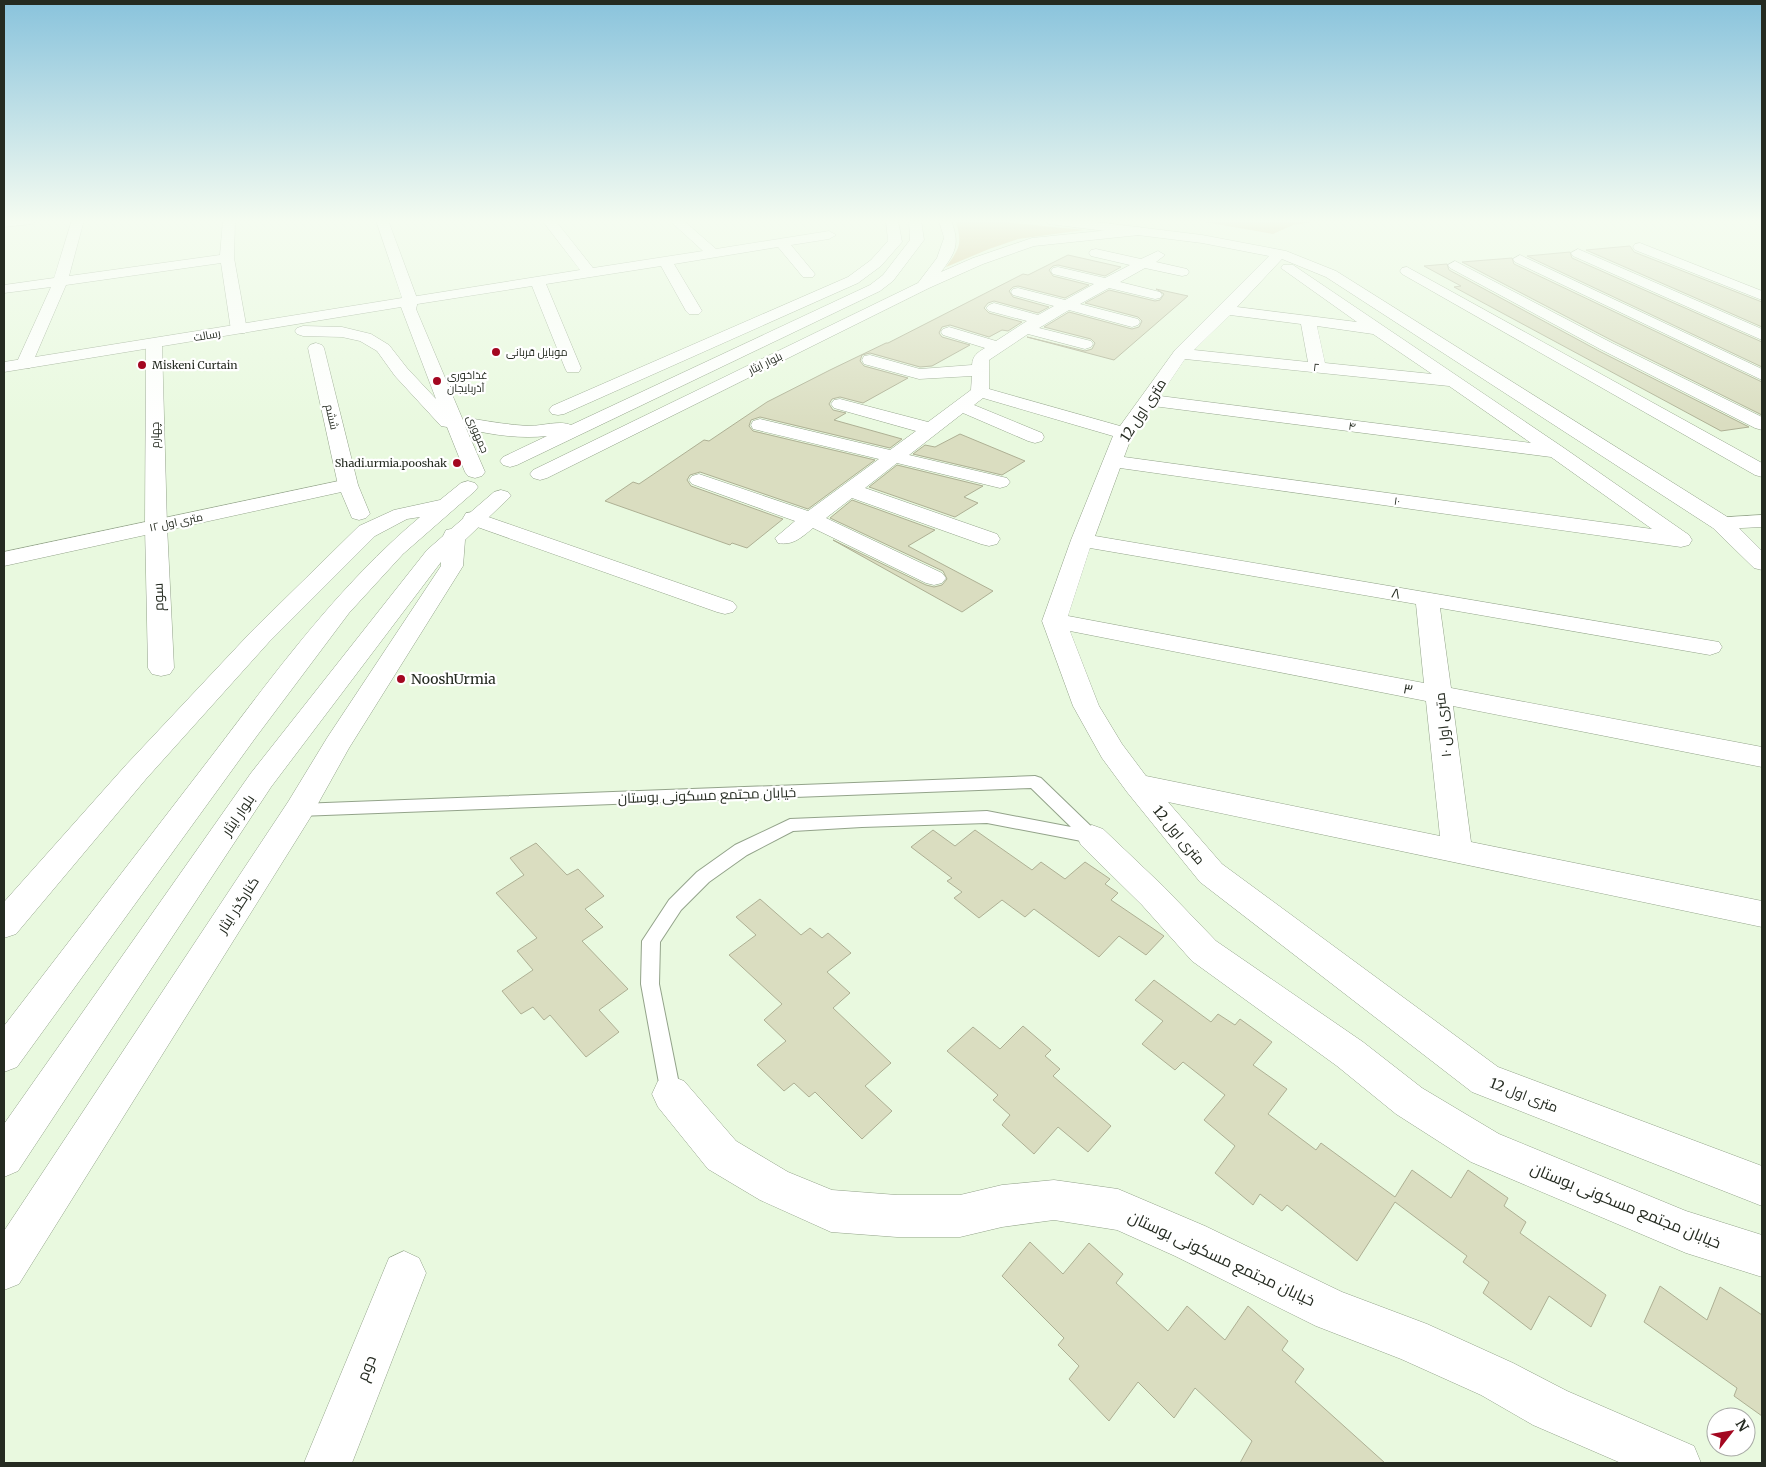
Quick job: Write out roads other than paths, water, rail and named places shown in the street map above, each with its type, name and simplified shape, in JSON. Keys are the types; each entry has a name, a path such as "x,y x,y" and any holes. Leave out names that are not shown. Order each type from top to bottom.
{"street":[{"path":"24,364 57,288"},
{"path":"232,288 239,330 342,332 365,337 384,348 401,372 471,433 546,432 592,422"},
{"name":"جمهوری","path":"407,288 411,300 408,309 471,433"},
{"name":"رسالت","path":"4,367 488,288"},
{"path":"540,288 573,368"},
{"path":"681,288 694,311"},
{"path":"558,410 833,288"},
{"name":"بلوار ایثار","path":"510,461 874,288"},
{"name":"بلوار ایثار","path":"4,1055 246,730 341,608 395,549 464,503 522,487 918,288"},
{"path":"980,392 981,358 1040,320 1099,288"},
{"path":"1126,288 1155,295"},
{"name":"12 متری اول","path":"1247,288 1181,354 1124,433 1082,540 1054,621 1086,706 1112,751 1137,785 1211,873 1485,1080 1762,1186"},
{"path":"1321,288 1377,330 1557,452"},
{"path":"1354,288 1721,523 1762,563"},
{"path":"1438,288 1762,471"},
{"path":"1499,288 1606,346 1762,424"},
{"path":"1581,288 1762,375"},
{"path":"1660,288 1759,331"},
{"path":"1743,288 1762,296"},
{"path":"1018,292 1132,322"},
{"name":"جمهوری","path":"411,300 425,307 429,316"},
{"path":"994,308 1040,320"},
{"path":"1226,310 1377,330"},
{"path":"1308,321 1318,368"},
{"path":"1026,329 1086,344"},
{"path":"1654,341 1759,331"},
{"path":"949,332 999,347"},
{"path":"1606,346 1635,343"},
{"name":"چهارم","path":"154,344 156,526"},
{"name":"ششم","path":"316,348 348,485 359,514"},
{"name":"۲","path":"1181,354 1452,381"},
{"path":"870,360 918,374 981,370"},
{"path":"786,538 980,392"},
{"path":"980,392 1124,433"},
{"name":"۴","path":"1148,400 1557,452"},
{"path":"840,404 931,429"},
{"path":"961,406 1035,437"},
{"name":"جمهوری","path":"464,503 471,433 466,407"},
{"path":"760,425 1000,482"},
{"name":"۱۰","path":"1113,461 1682,540 1557,452"},
{"path":"464,503 491,464 520,461 534,466 522,487"},
{"path":"699,480 811,518 934,578"},
{"name":"۱۲ متری اول","path":"4,559 348,485"},
{"path":"850,490 989,539"},
{"path":"4,924 136,772 260,637 367,531 401,514 464,503 725,607"},
{"name":"بلوار ایثار","path":"4,1157 261,780 313,710 424,569 464,503"},
{"name":"کنارگذر ایثار","path":"4,1269 299,810 337,745 452,566 464,503"},
{"path":"1721,523 1762,521"},
{"name":"سوم","path":"156,526 161,668"},
{"name":"۸","path":"1082,540 1710,647"},
{"name":"۱۰ متری اول","path":"1427,599 1440,695 1457,851"},
{"name":"۳","path":"1054,621 1762,757"},
{"path":"1137,785 1762,914"},
{"name":"خیابان مجتمع مسکونی بوستان","path":"1092,837 1153,896 1204,951 1350,1054 1409,1101 1485,1148 1686,1232 1762,1256"},
{"name":"خیابان مجتمع مسکونی بوستان","path":"671,1094 722,1155 774,1186 831,1211 897,1216 960,1216 1002,1206 1054,1200 1118,1210 1190,1241 1332,1310 1411,1340 1497,1379 1550,1408 1678,1463"},
{"name":"دوم","path":"328,1463 404,1272"}],"lane":[{"name":"خیابان مجتمع مسکونی بوستان","path":"299,810 1035,782 1092,837"},
{"name":"خیابان مجتمع مسکونی بوستان","path":"671,1094 650,984 651,941 675,905 703,877 741,850 790,825 987,816 1092,837"}],"place":[{"name":"موبایل قربانی","path":"496,352"},
{"name":"Miskeni Curtain","path":"142,365"},
{"name":"غذاخوری آذربایجان","path":"437,381"},
{"name":"Shadi.urmia.pooshak","path":"457,463"},
{"name":"NooshUrmia","path":"401,679"}]}
